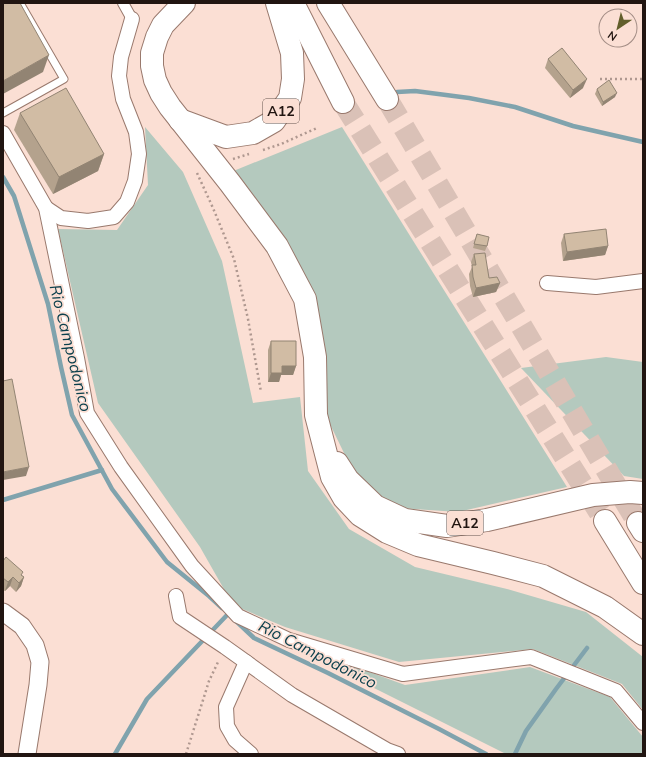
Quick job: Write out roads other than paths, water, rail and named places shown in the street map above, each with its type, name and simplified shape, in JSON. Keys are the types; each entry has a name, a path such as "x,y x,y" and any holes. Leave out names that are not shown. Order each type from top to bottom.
{"highway":[{"name":"A12","path":"184,3 163,25 157,36 152,53 152,66 155,80 170,107 277,246 305,299 315,357 316,415 332,477 344,498 360,514 387,532 418,545 543,576 605,607 643,634"},
{"name":"A12","path":"180,120 226,137 253,133 274,121 290,98 294,79 292,53 277,3"},
{"path":"293,3 343,102"},
{"path":"328,3 387,99"},
{"name":"A12","path":"322,438 348,480 375,506 405,520 447,526 487,520 592,494 630,492 643,493"},
{"path":"605,521 643,583"}],"street":[{"path":"46,208 61,218 88,221 114,217 127,202 135,181 138,154 136,132 123,99 120,76 121,57 132,19 123,3"},
{"path":"3,133 46,208 87,413 121,467 192,566 238,616 289,640 403,674 531,657 616,691 643,723"},
{"path":"547,283 596,287 643,281"},
{"path":"176,596 180,617 292,695 387,750 398,754"},
{"path":"3,612 22,626 35,645 40,662 38,685 27,754"},
{"path":"246,662 226,707 227,726 235,740 251,754"}],"lane":[{"path":"3,113 64,79 20,3"}],"waterway":[{"path":"397,92 415,91 469,98 515,107 573,126 643,142"},
{"name":"Rio Campodonico","path":"3,177 14,196 48,304 72,415 112,489 167,562 222,608"},
{"path":"3,500 102,470"},
{"path":"115,754 147,699 228,614"},
{"name":"Rio Campodonico","path":"236,621 254,638 328,673 486,754"},
{"path":"515,754 526,731 587,648"}],"tunnel":[{"path":"387,99 638,523"},
{"path":"343,102 605,521"}]}
